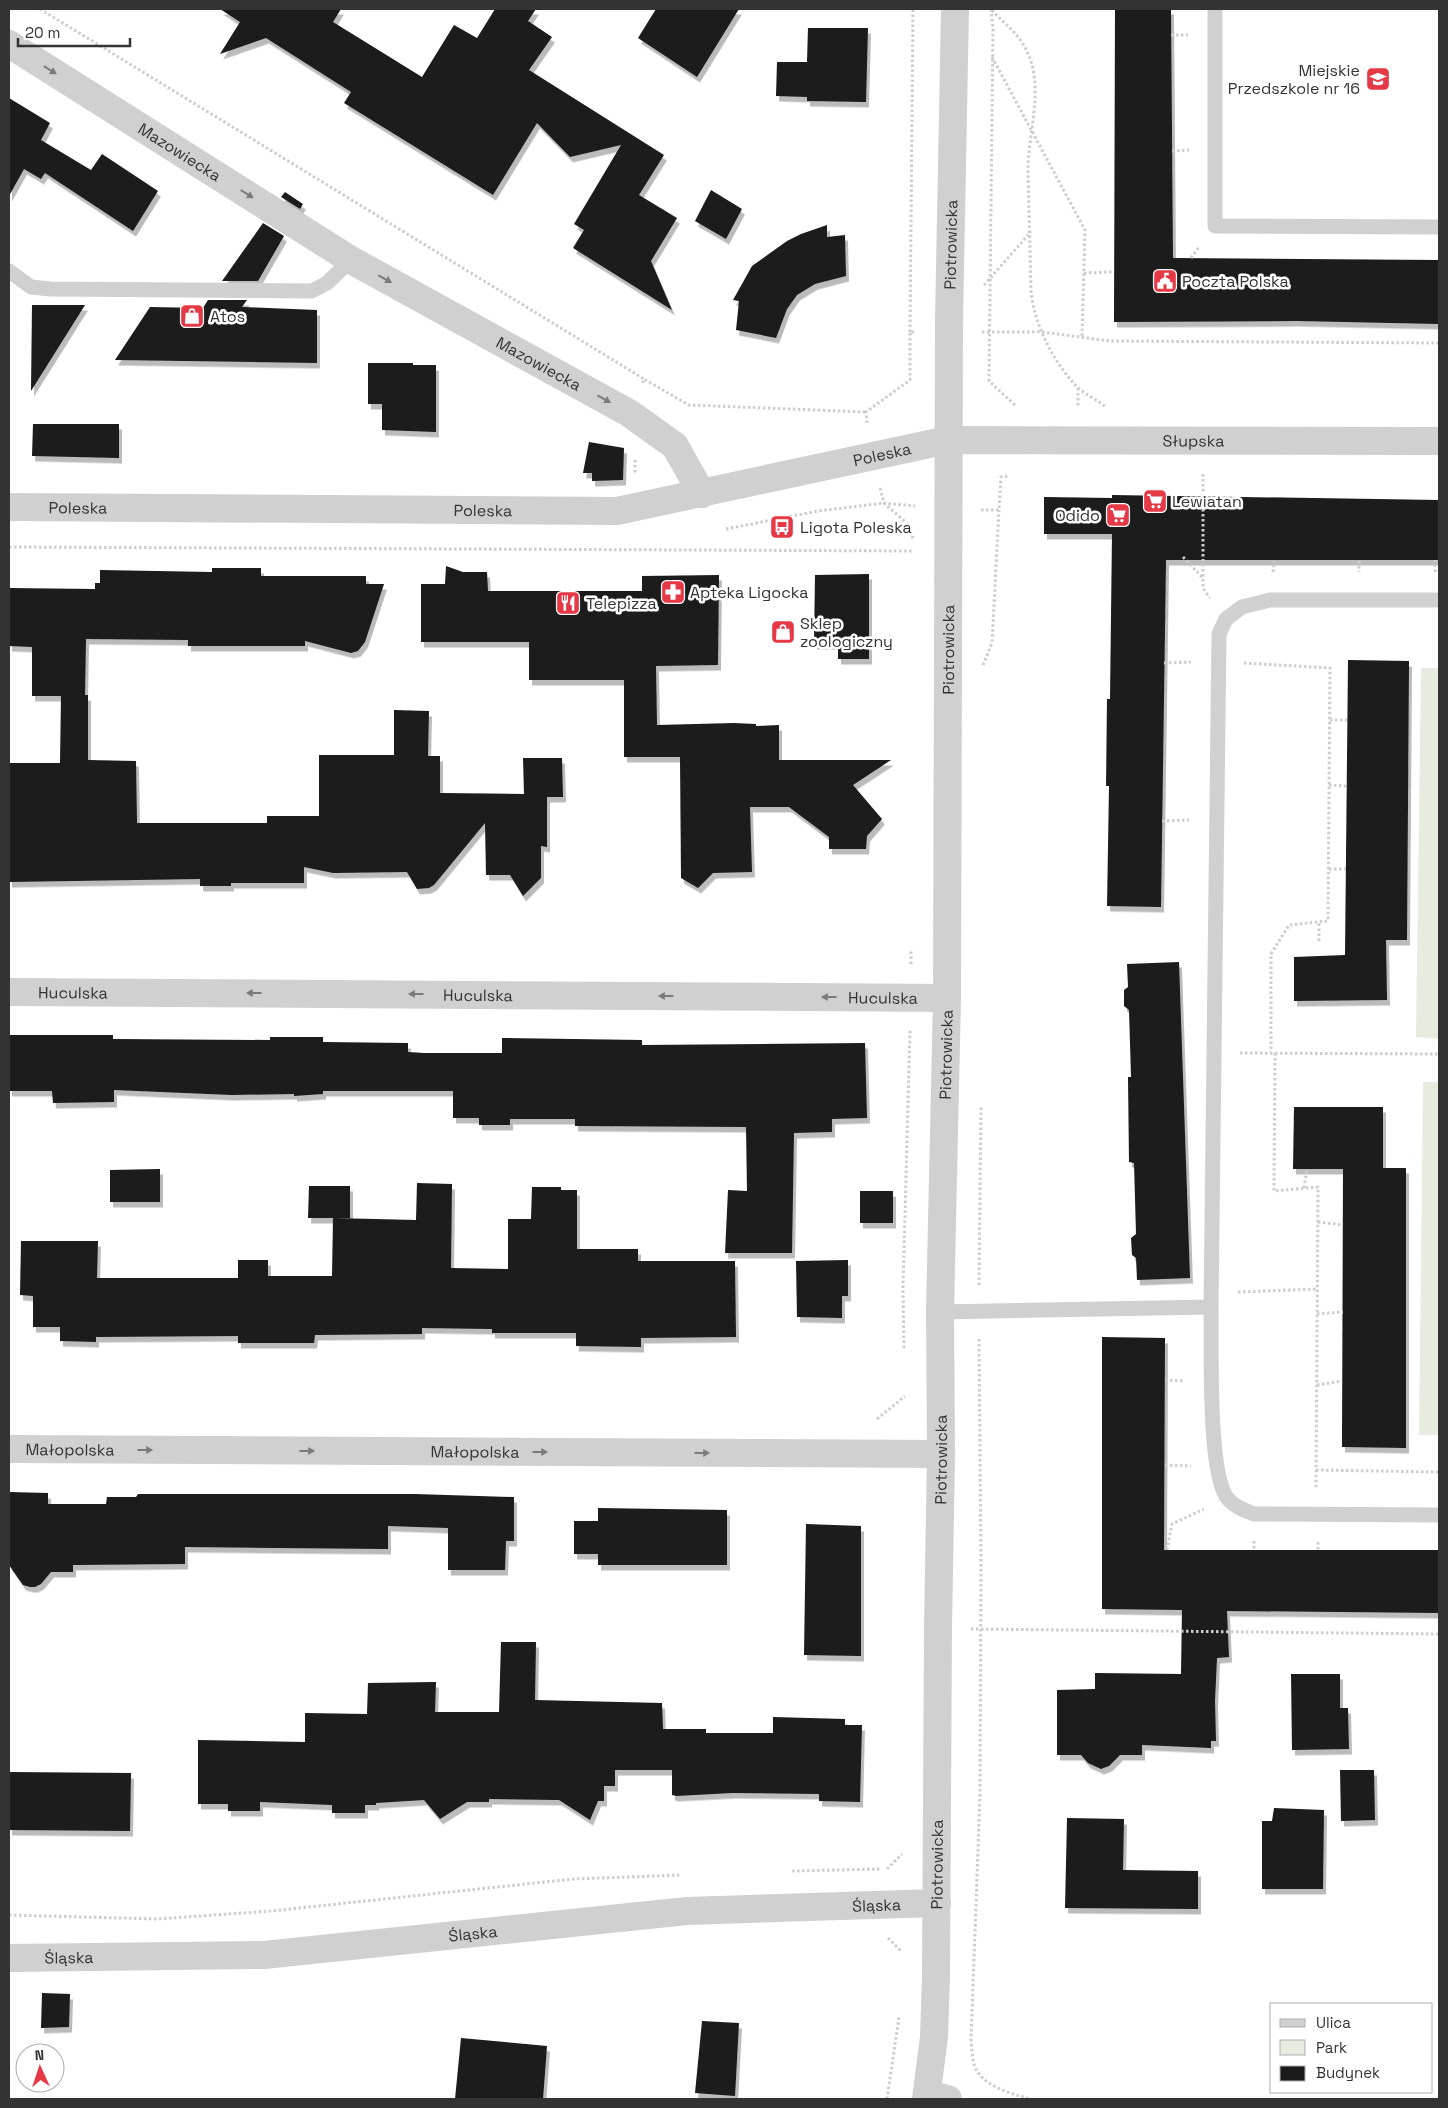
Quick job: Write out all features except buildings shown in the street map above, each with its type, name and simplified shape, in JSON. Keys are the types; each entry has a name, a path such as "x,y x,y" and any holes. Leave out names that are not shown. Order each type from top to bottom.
{"street":[{"name":"Piotrowicka","path":"934,2097 941,1454 940,1312 947,998 949,321 955,9"},
{"name":"Mazowiecka","path":"9,44 351,260 629,413 676,446 702,494"},
{"name":"Słupska","path":"948,440 1439,442"},
{"name":"Poleska","path":"9,507 617,511 948,440"},
{"name":"Huculska","path":"9,992 947,998"},
{"name":"Małopolska","path":"9,1449 941,1454"},
{"name":"Śląska","path":"9,1958 264,1955 687,1911 937,1903"}],"lane":[{"path":"1215,9 1215,226 1439,227"},
{"path":"9,271 32,287 50,289 312,291 328,283 351,260"},
{"path":"1439,600 1270,600 1242,607 1226,619 1219,634 1211,1300 1214,1445 1218,1476 1227,1498 1238,1508 1254,1514 1439,1515"},
{"path":"940,1312 1211,1300"}],"path":[{"path":"40,9 644,379 689,404 866,412"},
{"path":"910,332 913,9"},
{"path":"991,9 993,29 989,332 1042,332 1110,341 1439,343"},
{"path":"991,9 1021,41 1031,63 1035,102 1028,156 1032,299 1042,332 1052,353 1078,387"},
{"path":"992,56 1085,230 1082,338"},
{"path":"949,321 990,279 1031,232"},
{"path":"1084,273 1114,272"},
{"path":"629,413 644,379"},
{"path":"1203,441 1203,588 1226,619"},
{"path":"635,454 636,477"},
{"path":"726,529 818,511 884,503"},
{"path":"982,668 992,643 999,510"},
{"path":"9,547 915,551"},
{"path":"1183,557 1203,578"},
{"path":"1219,662 1330,668 1328,921 1289,925 1271,954 1274,1191 1318,1187 1316,1514"},
{"path":"1330,720 1347,720"},
{"path":"1329,785 1346,786"},
{"path":"1329,869 1346,869"},
{"path":"1319,922 1319,941"},
{"path":"1214,1053 1439,1054"},
{"path":"981,1105 979,1311 980,1795 971,2040 974,2065 986,2081 1018,2096 1032,2099"},
{"path":"1304,1188 1307,1169"},
{"path":"1318,1222 1343,1225"},
{"path":"1211,1300 1318,1289"},
{"path":"1317,1314 1343,1312"},
{"path":"1317,1385 1342,1381"},
{"path":"1316,1470 1439,1472"},
{"path":"1167,1550 1172,1524 1227,1498"},
{"path":"938,1628 1439,1634"},
{"path":"786,1872 874,1868"},
{"path":"9,1915 157,1919 271,1911 573,1879 689,1875"},
{"path":"879,1937 888,1938 901,1950 901,1959"},
{"path":"887,2099 899,2014"}],"green space":[{"path":"1421,668 1439,668 1439,1039 1416,1037"},
{"path":"1423,1082 1439,1082 1439,1435 1419,1435"}],"place":[{"name":"Miejskie Przedszkole nr 16","path":"1378,79"},
{"name":"Poczta Polska","path":"1165,281"},
{"name":"Atos","path":"192,316"},
{"name":"Lewiatan","path":"1155,501"},
{"name":"Odido","path":"1118,515"},
{"name":"Ligota Poleska","path":"782,527"},
{"name":"Apteka Ligocka","path":"673,592"},
{"name":"Telepizza","path":"568,603"},
{"name":"Sklep zoologiczny","path":"783,632"}]}
